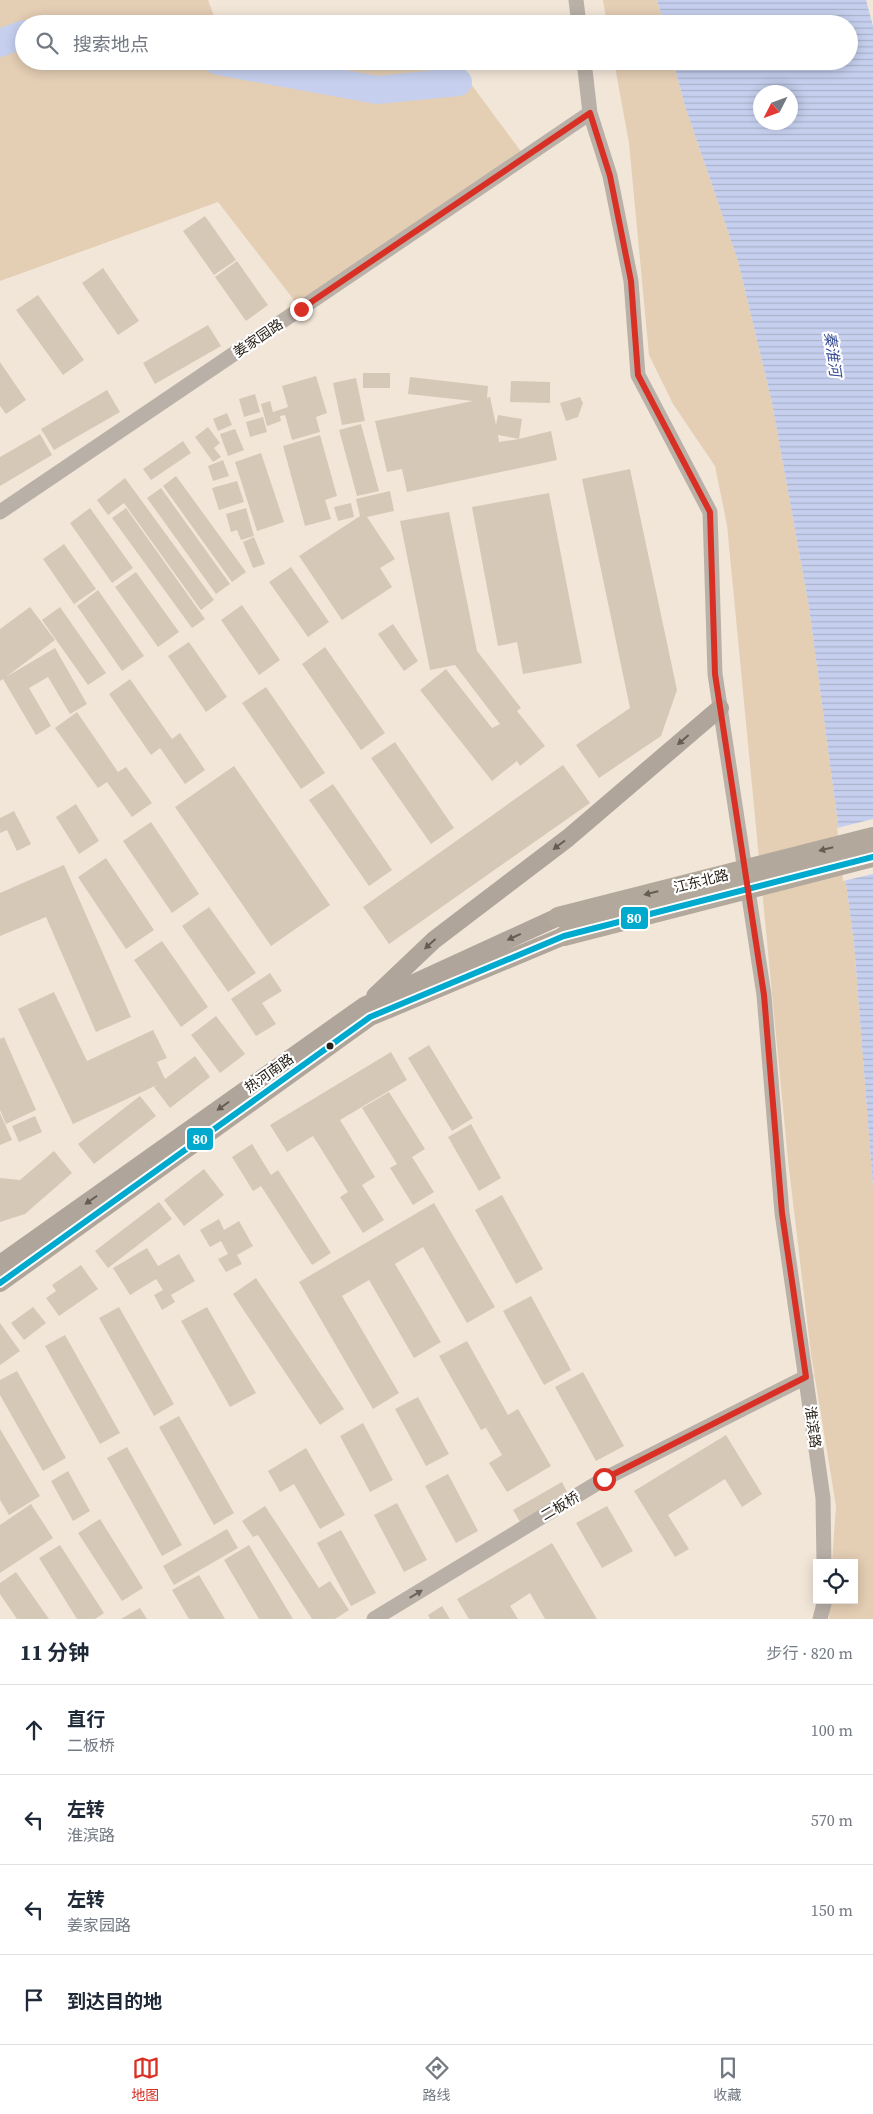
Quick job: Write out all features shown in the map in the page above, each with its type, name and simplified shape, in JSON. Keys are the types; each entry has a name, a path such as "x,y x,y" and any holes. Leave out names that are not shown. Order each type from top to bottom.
{"main road":[{"path":"364,1006 434,940 568,838 720,708"},
{"name":"江东北路","path":"561,926 873,837"},
{"name":"江东北路","path":"561,926 873,857"},
{"name":"热河南路","path":"0,1264 364,1006 561,926"},
{"name":"热河南路","path":"0,1283 370,1016 561,926"}],"street":[{"path":"576,0 578,15"},
{"name":"淮滨路","path":"585,70 590,113 610,176 631,281 638,375 710,512 715,674 764,995 782,1213 823,1498 824,1559"},
{"name":"姜家园路","path":"0,512 590,113"},
{"name":"二板桥","path":"374,1619 604,1479 806,1377"},
{"path":"820,1619 824,1604"}],"shaded area":[{"path":"0,0 208,0 214,15 15,15 15,70 461,70 525,157 301,309 218,202 0,281"},
{"path":"603,0 657,0 661,15 606,15"},
{"path":"616,70 675,70 685,106 738,261 772,403 809,607 854,943 873,1187 873,1619 829,1619 830,1604 858,1604 858,1559 832,1559 836,1506 811,1354 788,1160 727,525 715,466 673,404 649,355 629,143"}],"water":[{"name":"秦淮河","path":"657,0 866,0 873,26 873,1187 854,943 809,607 772,403 738,261 685,106 675,70 858,70 858,15 661,15"}],"pier":[{"path":"873,819 873,874 843,881 837,828"}],"building":[{"path":"205,216 236,260 214,275 183,231"},
{"path":"237,261 268,305 246,321 215,277"},
{"path":"103,268 139,321 118,335 82,283"},
{"path":"38,295 84,360 63,375 16,310"},
{"path":"208,325 221,346 155,384 143,363"},
{"path":"0,362 26,400 6,414 0,406"},
{"path":"363,373 390,373 390,388 363,388"},
{"path":"316,376 327,413 316,417 320,432 292,440 285,415 280,416 281,421 267,426 261,404 270,401 273,412 288,407 282,386"},
{"path":"410,377 488,386 487,398 490,397 496,425 498,415 522,419 519,439 551,431 557,460 407,492 402,469 387,472 375,421 473,401 408,394","holes":["498,435 519,439 499,442"]},
{"path":"356,378 365,421 342,425 333,383"},
{"path":"511,381 550,382 550,403 510,402"},
{"path":"107,390 120,412 54,450 41,429"},
{"path":"255,394 260,412 244,417 239,399"},
{"path":"580,397 583,403 578,417 566,421 560,403"},
{"path":"227,413 232,425 218,431 213,419"},
{"path":"263,417 267,432 250,437 246,422"},
{"path":"361,424 379,491 357,496 339,430"},
{"path":"208,427 220,443 214,448 221,457 213,462 195,437"},
{"path":"235,429 244,450 228,456 220,434"},
{"path":"40,434 52,455 0,486 0,457"},
{"path":"320,435 337,496 325,500 331,519 305,526 283,446"},
{"path":"183,441 191,453 151,480 143,469"},
{"path":"261,453 284,522 257,531 235,462"},
{"path":"223,460 229,476 213,481 208,466"},
{"path":"630,469 677,690 661,736 599,778 576,745 630,708 582,479"},
{"path":"176,476 246,572 232,582 163,486"},
{"path":"125,478 214,600 201,610 124,503 108,515 97,500"},
{"path":"237,481 244,502 219,510 212,488"},
{"path":"161,488 230,584 216,594 147,498"},
{"path":"390,491 394,511 367,517 395,559 380,568 392,587 342,620 299,556 360,516 356,499"},
{"path":"549,493 582,663 523,674 517,642 498,646 472,507"},
{"path":"351,503 354,517 338,521 334,507"},
{"path":"90,508 133,568 112,583 70,523"},
{"path":"126,508 205,619 192,628 112,518"},
{"path":"246,508 254,536 241,540 237,530 231,532 226,514"},
{"path":"449,512 477,651 521,708 517,711 545,746 520,766 517,761 492,781 420,690 446,669 492,728 500,724 455,665 430,670 400,521"},
{"path":"254,537 265,564 253,568 243,542"},
{"path":"64,544 96,589 74,604 43,559"},
{"path":"291,567 329,622 308,637 269,582"},
{"path":"136,572 179,632 158,647 115,587"},
{"path":"98,590 144,656 122,671 77,606"},
{"path":"242,605 280,660 259,675 221,620"},
{"path":"30,607 55,640 6,677 55,648 87,704 70,714 48,677 29,688 51,726 36,735 3,679 0,681 0,629"},
{"path":"60,607 106,673 88,685 42,620"},
{"path":"393,624 418,661 404,671 378,634"},
{"path":"189,642 227,697 206,712 168,656"},
{"path":"325,647 385,733 361,750 302,664"},
{"path":"130,679 172,739 180,733 205,770 185,784 160,748 151,755 109,694"},
{"path":"266,687 325,773 301,789 242,703"},
{"path":"77,712 118,772 126,767 152,803 132,817 107,782 98,788 55,728"},
{"path":"395,742 454,828 431,844 371,758"},
{"path":"563,765 590,803 389,944 363,907"},
{"path":"234,766 330,905 271,946 175,807"},
{"path":"333,784 392,870 369,886 309,800"},
{"path":"76,804 99,841 79,854 56,817"},
{"path":"14,811 31,844 17,851 7,830 0,833 0,818"},
{"path":"151,822 199,894 172,913 123,841"},
{"path":"106,858 154,930 126,949 78,877"},
{"path":"64,865 131,1017 96,1032 46,917 0,936 0,893"},
{"path":"209,907 256,973 228,992 182,926"},
{"path":"162,941 208,1007 181,1027 134,960"},
{"path":"270,973 282,991 262,1003 276,1024 256,1036 231,999"},
{"path":"54,992 87,1061 153,1030 167,1058 157,1062 165,1079 195,1056 210,1077 170,1108 154,1087 157,1085 73,1124 18,1009"},
{"path":"216,1016 245,1054 220,1073 191,1035"},
{"path":"4,1037 36,1110 6,1124 0,1110 0,1039"},
{"path":"429,1045 473,1118 452,1131 408,1058"},
{"path":"391,1052 407,1080 340,1120 375,1177 362,1185 384,1220 363,1233 340,1197 348,1192 313,1136 287,1152 270,1125"},
{"path":"389,1092 425,1149 412,1157 434,1192 413,1205 390,1168 397,1164 362,1108"},
{"path":"140,1096 156,1116 94,1164 78,1144"},
{"path":"0,1113 12,1140 0,1145"},
{"path":"35,1116 42,1132 19,1142 12,1126"},
{"path":"471,1124 501,1178 479,1191 448,1137"},
{"path":"252,1144 271,1175 278,1170 331,1253 312,1265 261,1186 253,1191 232,1157"},
{"path":"54,1151 72,1173 25,1214 0,1222 0,1178 20,1180"},
{"path":"204,1169 224,1195 184,1226 164,1200"},
{"path":"502,1195 543,1269 516,1284 475,1210"},
{"path":"159,1202 172,1219 108,1268 95,1251"},
{"path":"434,1203 495,1307 467,1323 423,1247 395,1264 441,1342 414,1358 369,1280 342,1296 399,1393 373,1409 299,1282"},
{"path":"219,1219 224,1230 239,1221 253,1246 237,1255 242,1264 226,1272 218,1259 228,1254 221,1241 210,1247 200,1230"},
{"path":"147,1248 158,1266 179,1254 195,1281 171,1295 175,1302 162,1310 154,1295 163,1290 156,1279 130,1295 113,1268"},
{"path":"81,1265 98,1289 59,1316 46,1298 56,1291 52,1285"},
{"path":"256,1278 344,1409 320,1425 233,1294"},
{"path":"531,1296 571,1370 544,1385 503,1311"},
{"path":"33,1307 46,1323 24,1340 11,1323"},
{"path":"119,1307 174,1404 154,1416 99,1318"},
{"path":"207,1307 256,1393 230,1407 181,1321"},
{"path":"0,1323 20,1351 0,1365"},
{"path":"65,1335 120,1433 100,1444 45,1346"},
{"path":"467,1341 508,1415 518,1409 551,1466 507,1492 489,1463 502,1455 486,1428 494,1424 481,1430 439,1356"},
{"path":"17,1371 66,1458 43,1471 0,1395 0,1380"},
{"path":"583,1372 624,1446 596,1461 555,1387"},
{"path":"418,1397 449,1454 426,1466 395,1409"},
{"path":"179,1416 234,1513 214,1525 159,1427"},
{"path":"363,1423 393,1480 370,1492 340,1436"},
{"path":"0,1429 40,1496 9,1515 0,1500"},
{"path":"726,1435 762,1494 742,1507 725,1479 668,1515 689,1549 675,1557 634,1491"},
{"path":"127,1447 182,1545 162,1556 107,1458"},
{"path":"306,1448 345,1515 320,1529 294,1484 280,1492 268,1471"},
{"path":"68,1471 90,1511 73,1521 51,1481"},
{"path":"448,1474 478,1531 456,1543 425,1486"},
{"path":"562,1482 568,1494 520,1522 513,1510"},
{"path":"397,1503 427,1560 404,1572 374,1515"},
{"path":"31,1504 53,1538 0,1573 0,1525"},
{"path":"265,1506 319,1588 330,1581 349,1610 335,1619 312,1619 258,1535 253,1537 242,1521"},
{"path":"607,1506 633,1551 602,1568 576,1523"},
{"path":"100,1519 143,1588 122,1601 78,1533"},
{"path":"227,1529 238,1548 174,1585 163,1566"},
{"path":"341,1530 376,1593 351,1606 317,1543"},
{"path":"552,1543 597,1619 545,1619 530,1593 510,1606 518,1619 469,1619 457,1599"},
{"path":"60,1545 104,1613 95,1619 77,1619 39,1558"},
{"path":"249,1545 293,1619 259,1619 224,1560"},
{"path":"16,1572 49,1619 17,1619 0,1594 0,1583"},
{"path":"199,1575 225,1619 189,1619 172,1590"},
{"path":"442,1606 450,1619 430,1619 428,1615"},
{"path":"140,1608 147,1619 121,1619"}],"waterway":[{"path":"0,43 15,37"},
{"path":"267,70 377,90 458,82"}],"transit line":[{"name":"80","path":"0,1283 370,1017 564,936 873,857"}],"route":[{"path":"301,309 590,113 610,176 631,281 638,375 710,512 715,674 764,995 782,1213 806,1377 604,1479"}]}
